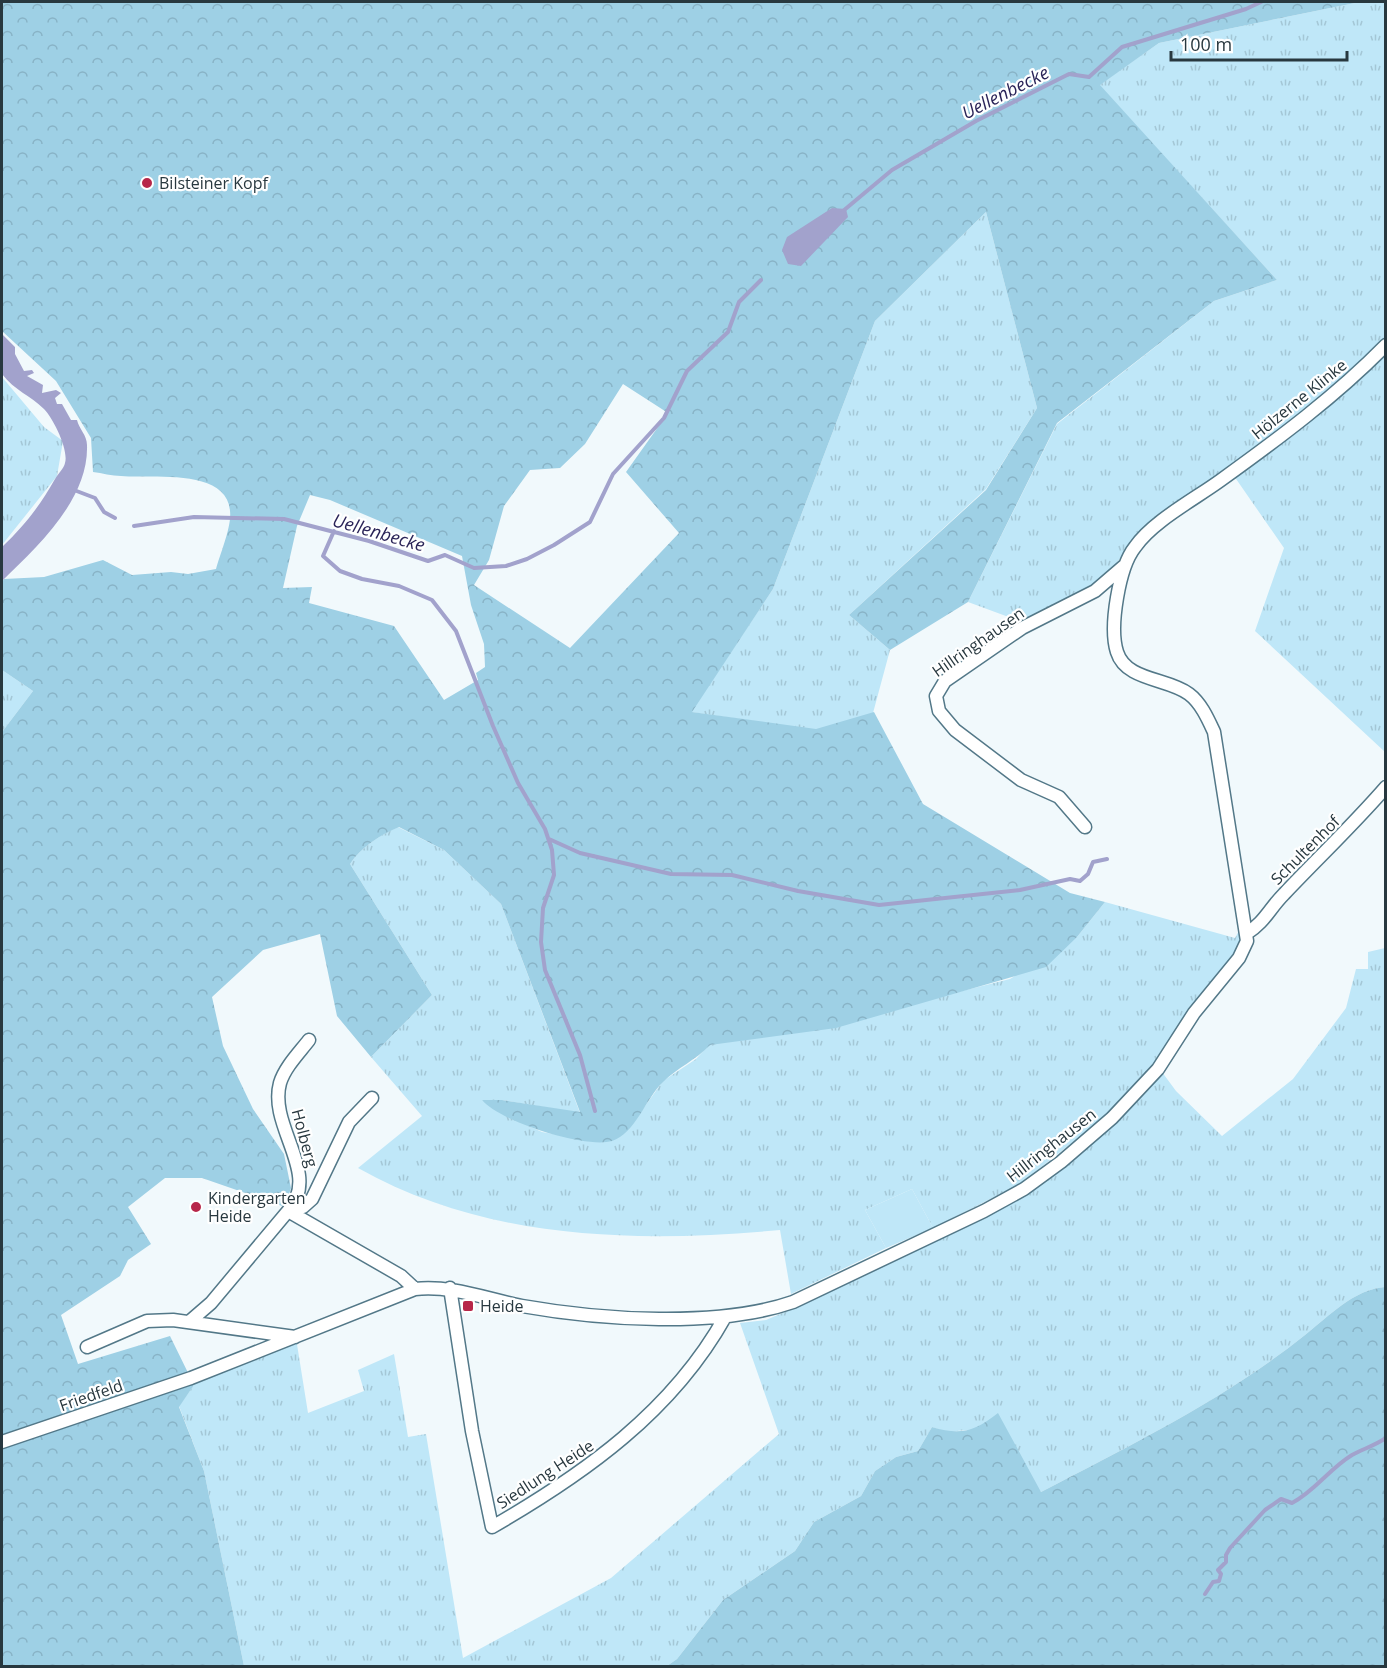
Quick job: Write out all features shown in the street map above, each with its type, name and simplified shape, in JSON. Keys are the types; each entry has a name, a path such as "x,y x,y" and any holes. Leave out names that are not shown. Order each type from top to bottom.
{"street":[{"name":"Hölzerne Klinke","path":"1230,474 1358,374 1386,345"},
{"name":"Hillringhausen","path":"1085,827 1059,797 1012,775 955,730 939,711 936,696 945,681 1022,627 1059,611 1095,591 1124,566 1141,539 1230,474"},
{"name":"Hillringhausen","path":"725,1317 768,1311 793,1302 984,1211 1044,1175 1112,1118 1158,1069 1194,1013 1239,958 1246,934 1214,732 1200,707 1188,693 1134,671 1125,664 1116,650 1115,622 1124,566"},
{"name":"Schultenhof","path":"1246,934 1262,923 1281,896 1350,829 1386,787"},
{"name":"Holberg","path":"288,1211 298,1200 299,1184 297,1162 279,1117 280,1083 291,1063 309,1040"},
{"name":"Holberg","path":"288,1211 303,1207 312,1199 349,1122 372,1098"},
{"path":"189,1323 211,1303 288,1211 401,1276 415,1289"},
{"path":"87,1347 147,1321 189,1323 296,1338 355,1311 415,1289 450,1288 501,1302 565,1312 646,1317 725,1317"},
{"name":"Siedlung Heide","path":"450,1288 472,1431 492,1527 565,1483 627,1436 649,1416 695,1364 709,1346 725,1317"},
{"name":"Friedfeld","path":"2,1442 191,1378 296,1338"}],"green space":[{"path":"2,2 1360,2 1159,43 1100,85 1277,280 1214,301 1057,423 968,602 890,650 849,615 986,490 1037,408 986,212 875,321 773,589 692,712 816,729 874,712 923,804 1070,893 1105,902 1077,937 1046,967 836,1028 710,1045 663,1082 634,1123 620,1137 612,1141 599,1142 563,1137 523,1124 491,1108 482,1100 502,1100 580,1112 501,904 444,850 399,827 372,842 350,864 432,995 371,1057 337,1016 320,934 263,950 212,997 223,1046 253,1109 284,1154 291,1188 285,1207 202,1178 165,1178 128,1207 151,1244 128,1260 120,1276 61,1315 78,1364 170,1336 194,1385 179,1407 204,1471 244,1666 2,1666 2,732 33,691 2,670 2,582 4,579 44,577 103,560 132,575 171,572 188,574 216,569 228,532 230,511 226,497 216,487 202,481 185,478 118,476 93,472 91,438 56,381 2,331","holes":["623,384 668,413 626,472 679,533 570,648 474,585 489,560 504,506 530,470 560,468 585,444","310,495 330,500 462,556 471,605 484,644 485,667 476,673 478,680 444,700 394,626 309,603 312,587 283,588 297,526"]},
{"path":"1360,2 1385,2 1385,339 1354,372 1300,416 1135,538 1113,568 1093,588 1022,622 968,602 1057,424 1214,301 1277,280 1099,85 1159,43"},
{"path":"986,212 1037,408 986,489 849,615 890,650 873,713 816,730 691,712 773,589 875,321"},
{"path":"1385,350 1385,752 1255,631 1284,548 1234,476"},
{"path":"2,377 44,427 63,441 57,476 2,545"},
{"path":"2,670 33,691 2,732"},
{"path":"398,827 444,850 501,904 580,1113 502,1100 482,1100 505,1115 542,1132 591,1141 635,1120 663,1081 696,1059 709,1045 946,995 1010,979 1077,937 1105,902 1235,938 1241,927 1242,938 1236,956 1151,1070 1107,1115 1020,1184 933,1228 912,1189 865,1210 886,1248 791,1294 780,1230 672,1236 564,1231 511,1223 459,1210 408,1192 358,1168 422,1116 371,1057 432,995 350,864 371,842"},
{"path":"1385,948 1385,1287 1352,1298 1243,1380 1177,1420 1041,1492 978,1429 946,1432 932,1427 918,1451 896,1457 875,1471 861,1496 814,1522 795,1551 723,1600 677,1659 667,1666 244,1666 204,1471 179,1406 194,1385 191,1378 296,1338 308,1413 364,1391 358,1370 394,1354 408,1437 426,1434 463,1658 611,1578 779,1434 740,1323 766,1320 794,1308 831,1287 989,1215 1030,1193 1066,1164 1162,1072 1176,1091 1222,1136 1293,1079 1346,1008 1356,969 1368,969 1368,952"},
{"path":"912,1189 933,1228 886,1248 865,1210"},
{"path":"1385,1287 1385,1666 667,1666 677,1659 723,1600 795,1551 814,1522 861,1496 875,1471 896,1457 918,1451 932,1427 951,1431 967,1430 975,1428 998,1413 1041,1492 1177,1420 1243,1380 1352,1298"}],"shaded area":[{"path":"832,208 846,209 848,217 801,266 788,264 782,250 787,237"},
{"path":"2,334 15,347 15,354 24,371 32,370 34,373 27,376 43,385 42,393 56,390 61,393 55,398 57,404 62,404 71,420 77,420 87,445 80,484 70,503 45,537 2,581 2,547 37,507 63,467 66,457 59,434 48,413 12,385 2,374"}],"waterway":[{"name":"Uellenbecke","path":"843,211 892,170 976,121 1069,74 1089,77 1122,47 1246,9 1261,2"},
{"name":"Uellenbecke","path":"134,526 194,517 284,519 369,541 428,561 445,555 474,568 506,566 527,559 590,522 613,474 664,418 687,371 728,332 739,302 761,280"},
{"name":"Uellenbecke","path":"74,490 95,498 104,512 115,518"},
{"path":"334,531 323,556 340,571 362,579 399,586 432,600 456,631 493,726 518,783 545,829 552,850 554,875 543,908 541,942 545,970 580,1055 595,1111"},
{"path":"549,839 580,853 671,874 732,875 798,891 879,905 1020,890 1070,879 1080,881 1088,874 1093,862 1107,859"},
{"path":"1205,1594 1213,1582 1219,1581 1221,1574 1218,1570 1226,1562 1226,1555 1230,1548 1265,1510 1281,1499 1292,1503 1352,1455 1386,1438"}],"place":[{"name":"Bilsteiner Kopf","path":"147,183"},
{"name":"Kindergarten Heide","path":"196,1207"},
{"name":"Heide","path":"468,1306"}]}
